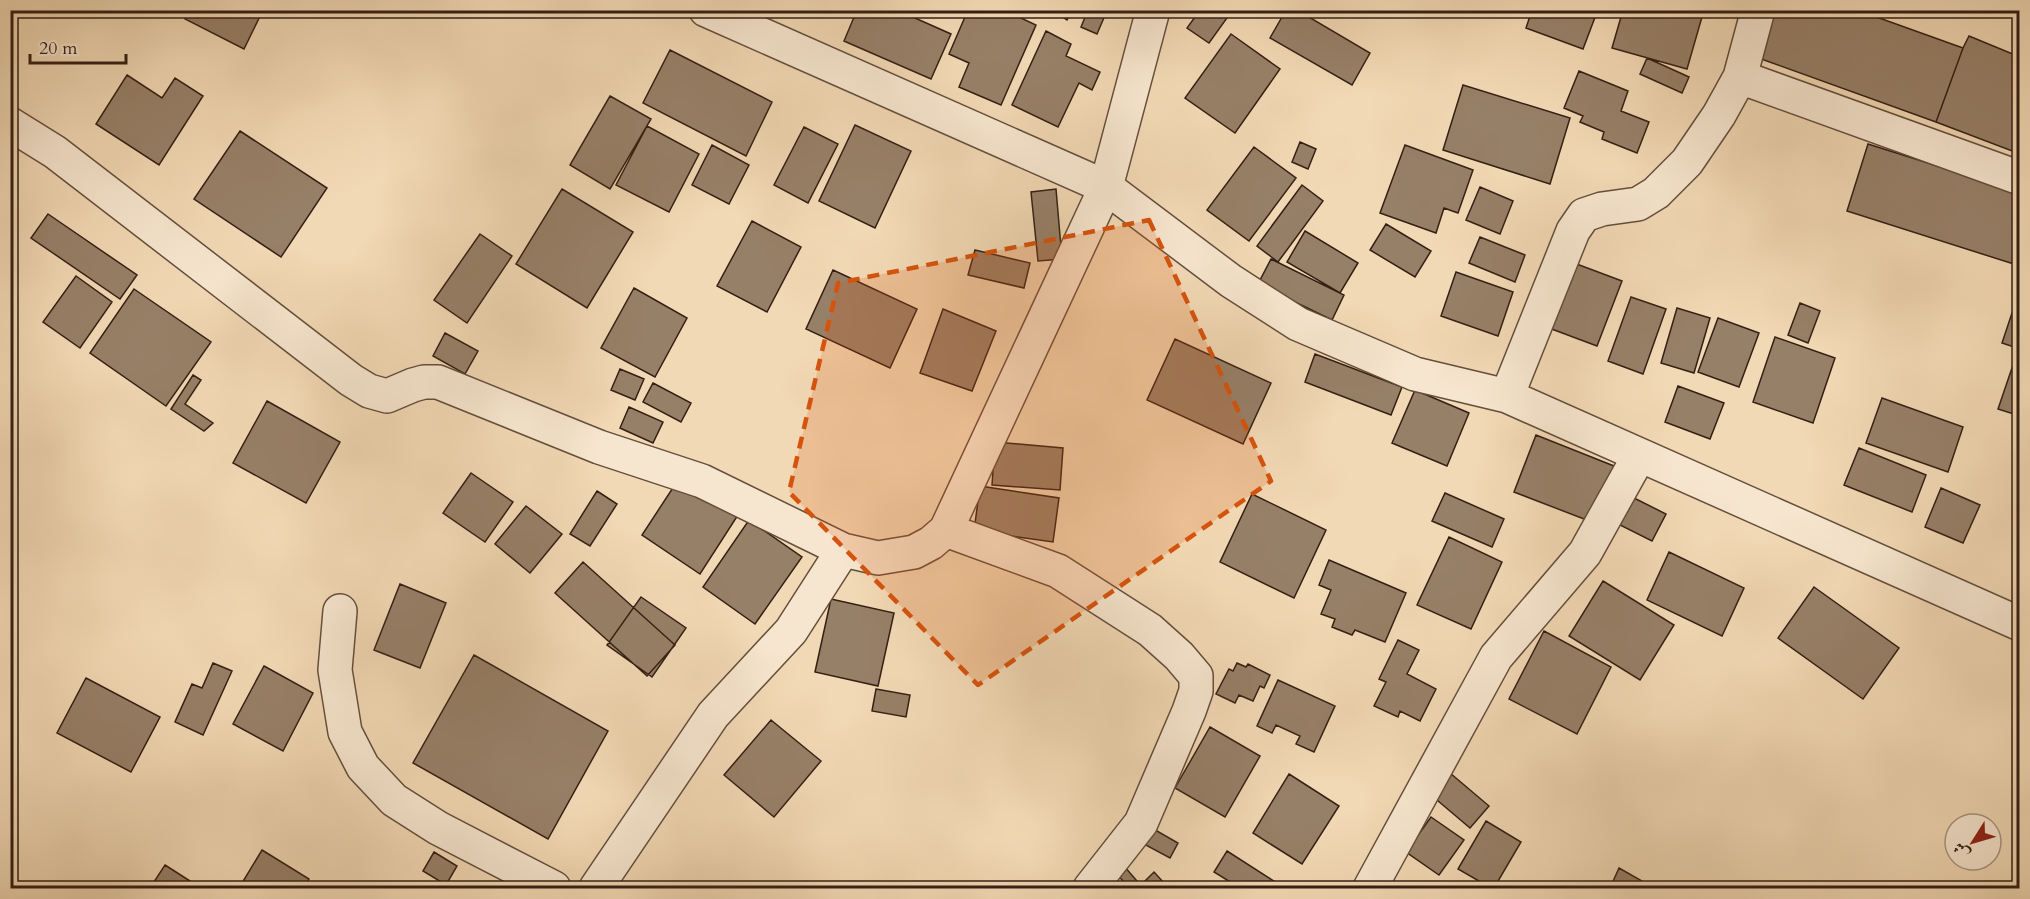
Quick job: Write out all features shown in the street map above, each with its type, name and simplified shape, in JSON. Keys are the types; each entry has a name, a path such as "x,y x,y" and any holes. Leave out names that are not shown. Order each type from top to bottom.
{"street":[{"path":"706,10 1106,187 1231,281 1298,324 1415,374 1507,396 2019,624"},
{"path":"10,123 55,152 351,380 369,391 387,396 413,385 438,382 599,447 702,481 843,550 878,558 914,552 931,543 946,530 1106,187 1153,10"},
{"path":"1507,396 1573,231 1584,215 1602,208 1638,204 1656,193 1687,162 1719,115 1740,77 1758,10"},
{"path":"1740,77 2019,178"},
{"path":"1370,888 1496,657 1585,553 1639,456"},
{"path":"946,530 1058,571 1150,630 1179,656 1196,676 1196,692 1189,711 1141,823 1090,888"},
{"path":"596,888 713,715 791,631 843,550"},
{"path":"340,611 335,670 345,732 363,767 394,800 438,828 554,888"}],"highlighted area":[{"path":"1149,220 1271,481 978,685 789,492 838,283"}],"building":[{"path":"189,10 263,10 244,49 185,19"},
{"path":"857,10 897,10 951,34 931,79 844,41"},
{"path":"968,10 1004,10 1036,25 1001,105 959,87 969,63 949,54"},
{"path":"1052,10 1073,10 1067,20"},
{"path":"1088,10 1099,10 1106,13 1097,34 1081,27"},
{"path":"1200,10 1217,10 1227,18 1209,43 1187,28"},
{"path":"1286,10 1297,10 1370,53 1352,85 1270,38"},
{"path":"1532,10 1594,10 1597,12 1583,49 1526,28"},
{"path":"1623,10 1704,10 1687,69 1612,48"},
{"path":"1769,10 1857,10 1963,48 1936,122 1753,56"},
{"path":"1046,31 1071,44 1066,56 1100,72 1092,90 1079,83 1058,127 1012,105"},
{"path":"1231,34 1280,69 1235,133 1185,98"},
{"path":"1969,36 2020,57 2020,154 1936,122"},
{"path":"670,50 772,102 746,156 643,103"},
{"path":"1647,58 1689,77 1682,93 1640,74"},
{"path":"1579,71 1628,91 1621,111 1649,122 1637,153 1602,139 1604,132 1580,122 1583,116 1564,108"},
{"path":"127,75 162,98 175,78 203,96 159,165 96,124"},
{"path":"1463,85 1570,118 1550,184 1443,150"},
{"path":"610,96 651,119 610,189 570,165"},
{"path":"855,125 911,151 875,228 819,201"},
{"path":"647,126 699,154 669,212 616,185"},
{"path":"804,127 838,144 808,203 774,185"},
{"path":"240,131 327,188 281,257 194,199"},
{"path":"1300,142 1316,149 1308,169 1292,162"},
{"path":"1868,144 2020,192 2020,266 1847,211"},
{"path":"712,145 749,165 729,204 692,185"},
{"path":"1405,145 1473,170 1458,213 1444,208 1436,233 1380,213"},
{"path":"1254,147 1296,178 1249,241 1207,210"},
{"path":"1302,185 1323,201 1278,262 1257,246"},
{"path":"1480,187 1513,201 1500,234 1466,220"},
{"path":"562,189 633,232 587,308 516,264"},
{"path":"1056,189 1062,259 1038,261 1031,192"},
{"path":"48,214 137,275 120,299 31,238"},
{"path":"752,221 801,247 767,312 717,286"},
{"path":"1386,224 1431,251 1415,277 1370,250"},
{"path":"1305,231 1358,263 1340,293 1287,262"},
{"path":"480,234 512,256 467,323 434,300"},
{"path":"1480,237 1525,255 1515,282 1469,263"},
{"path":"975,250 1030,263 1024,288 968,275"},
{"path":"1271,259 1344,295 1332,320 1258,284"},
{"path":"1574,263 1622,281 1597,346 1549,328"},
{"path":"833,270 917,309 890,368 806,329"},
{"path":"1456,272 1513,292 1498,336 1441,316"},
{"path":"76,276 112,302 80,348 43,322"},
{"path":"634,288 687,318 655,377 601,348"},
{"path":"134,289 211,342 166,406 90,353"},
{"path":"2020,289 2020,349 2002,343"},
{"path":"1631,297 1666,309 1643,374 1608,361"},
{"path":"1800,303 1820,311 1808,343 1788,335"},
{"path":"1677,308 1710,318 1694,373 1661,363"},
{"path":"943,309 996,331 972,391 920,373"},
{"path":"1718,318 1759,333 1739,387 1698,372"},
{"path":"445,333 478,351 465,374 433,356"},
{"path":"1775,337 1835,358 1813,423 1753,402"},
{"path":"1175,339 1271,383 1243,444 1147,400"},
{"path":"1315,354 1402,387 1391,415 1305,382"},
{"path":"2013,365 2020,367 2020,416 1998,409"},
{"path":"620,369 644,379 635,400 611,390"},
{"path":"193,375 201,380 185,404 213,423 204,431 171,409"},
{"path":"653,383 691,403 681,422 643,402"},
{"path":"1678,386 1724,403 1710,439 1665,422"},
{"path":"1415,390 1469,413 1447,466 1392,443"},
{"path":"1882,398 1963,427 1948,472 1866,443"},
{"path":"267,401 340,442 306,503 233,463"},
{"path":"629,407 663,422 653,443 620,428"},
{"path":"1536,435 1619,468 1597,524 1514,492"},
{"path":"995,442 1063,448 1060,490 992,485"},
{"path":"1859,448 1926,475 1912,512 1844,485"},
{"path":"471,473 513,502 485,542 443,513"},
{"path":"680,477 738,515 700,574 642,535"},
{"path":"980,486 1059,498 1053,542 974,531"},
{"path":"1941,488 1980,505 1963,543 1925,527"},
{"path":"597,491 617,504 590,546 570,534"},
{"path":"1445,493 1504,519 1492,547 1432,521"},
{"path":"1252,494 1326,530 1294,598 1220,562"},
{"path":"1632,497 1666,514 1652,541 1618,524"},
{"path":"526,506 562,534 530,573 495,544"},
{"path":"749,520 802,557 755,624 703,587"},
{"path":"1449,537 1502,562 1471,629 1417,605"},
{"path":"1669,552 1744,588 1722,636 1647,600"},
{"path":"1329,560 1406,593 1385,642 1355,630 1352,635 1332,627 1335,619 1321,614 1331,590 1319,585"},
{"path":"583,562 675,645 647,676 555,593"},
{"path":"1603,581 1674,625 1640,680 1569,636"},
{"path":"400,584 446,603 420,668 374,650"},
{"path":"1814,587 1899,648 1863,699 1778,638"},
{"path":"641,597 686,628 652,677 607,645"},
{"path":"831,599 894,613 878,686 815,672"},
{"path":"1544,631 1611,667 1577,734 1509,699"},
{"path":"1398,640 1419,650 1407,674 1436,689 1420,721 1400,711 1398,717 1374,706 1386,682 1379,679"},
{"path":"474,655 608,731 548,839 413,763"},
{"path":"213,663 232,671 203,735 175,722 192,684 202,688"},
{"path":"1237,663 1246,667 1248,664 1270,675 1264,688 1260,686 1253,701 1239,695 1235,703 1216,694 1229,669 1233,671"},
{"path":"264,666 313,693 283,751 233,724"},
{"path":"86,678 160,717 131,772 57,733"},
{"path":"1278,680 1335,706 1314,752 1296,744 1300,736 1276,725 1272,733 1257,726"},
{"path":"876,689 910,695 906,717 872,711"},
{"path":"771,720 821,761 774,817 724,775"},
{"path":"1210,727 1260,756 1225,817 1175,788"},
{"path":"1450,773 1489,806 1470,828 1431,795"},
{"path":"1289,774 1339,806 1302,864 1253,833"},
{"path":"1431,817 1464,840 1439,875 1406,852"},
{"path":"1486,821 1521,842 1494,888 1458,869"},
{"path":"1150,827 1178,843 1170,858 1142,843"},
{"path":"262,850 309,879 303,888 239,888"},
{"path":"1227,851 1280,885 1278,888 1240,888 1214,872"},
{"path":"434,852 457,866 446,885 423,871"},
{"path":"165,865 201,888 150,888"},
{"path":"1124,866 1143,888 1129,888 1116,873"},
{"path":"1619,868 1642,881 1639,888 1610,888"},
{"path":"1154,872 1165,884 1159,888 1152,888 1145,881"}]}
